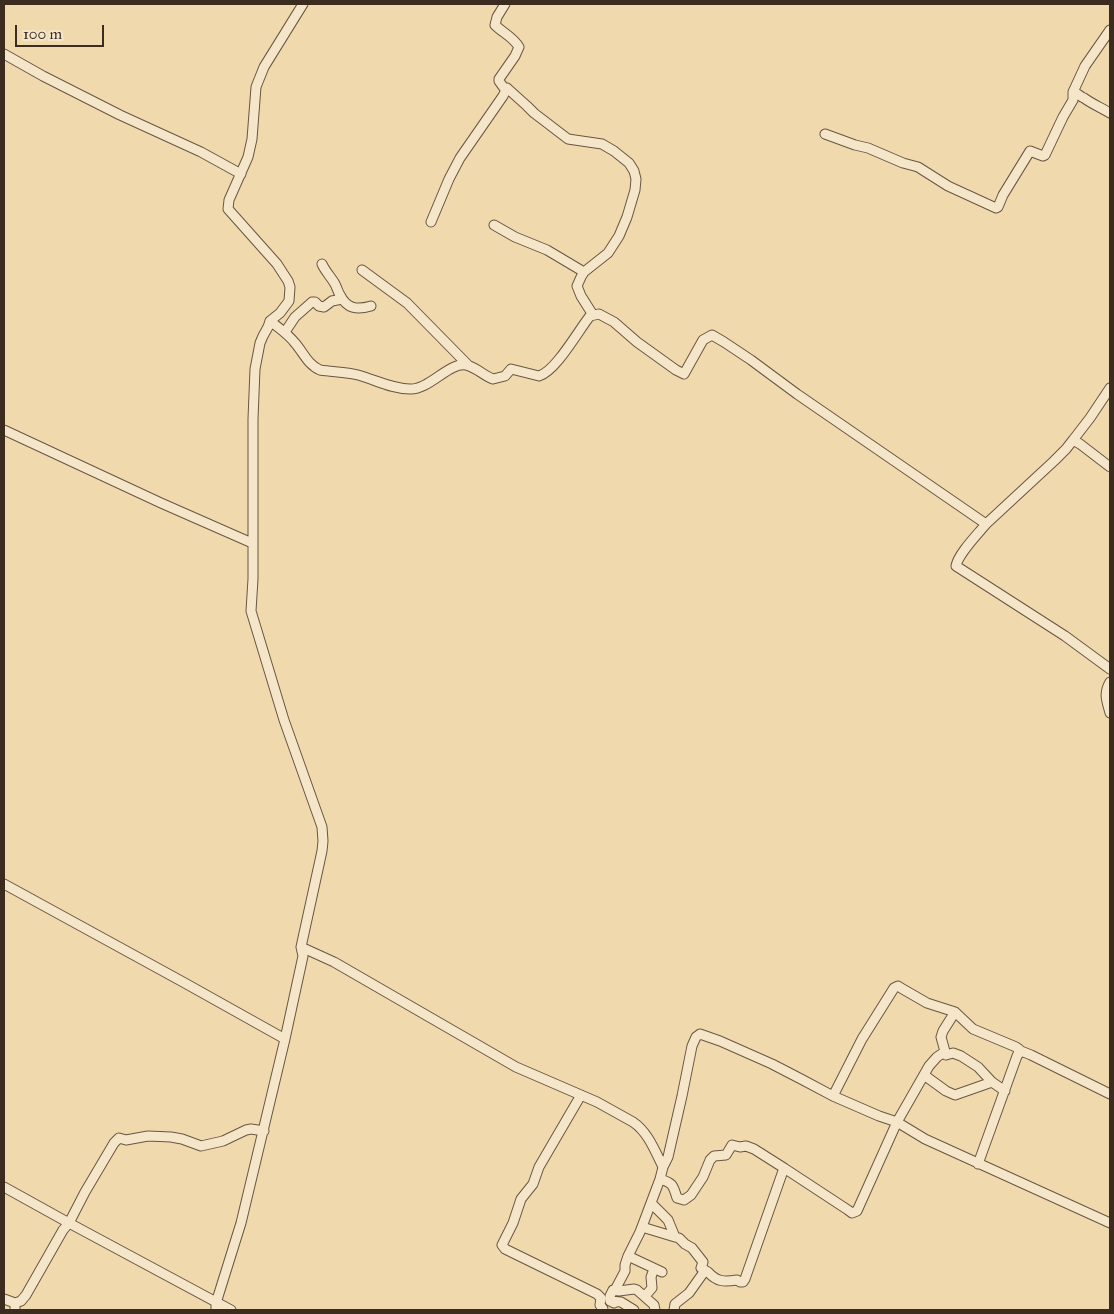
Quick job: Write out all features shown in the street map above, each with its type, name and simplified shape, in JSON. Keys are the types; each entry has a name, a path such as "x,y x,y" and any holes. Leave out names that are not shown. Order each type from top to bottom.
{"street":[{"path":"216,1307 241,1223 264,1131 303,956 301,947 322,850 323,834 320,822 284,720 250,611 253,579 255,369 260,343 270,321 289,301 290,287 277,264 228,209 229,200 248,157 252,139 256,87 264,67 301,4"},
{"path":"505,4 497,17 495,25 513,38 520,47 499,79 500,83 534,113 568,139 602,144 629,163 634,171 636,179 635,190 628,217 619,236 608,253 580,277 578,291 593,315"},
{"path":"825,134 918,167 950,186 996,208 1030,151 1045,155 1073,100 1073,92 1085,66 1110,30"},
{"path":"4,54 72,91 201,152 241,174"},
{"path":"431,222 460,158 507,88"},
{"path":"1073,92 1078,93 1081,97 1110,113"},
{"path":"494,225 547,250 584,272"},
{"path":"322,264 326,273 335,283 342,300 355,309 371,306"},
{"path":"362,270 407,303 468,365 493,379 505,376 511,368 539,376 546,374 584,323 593,315 599,314 614,322 637,342 684,374 703,340 714,336 986,524"},
{"path":"285,332 295,317 312,302 324,307 332,301 342,300"},
{"path":"270,321 285,332 315,368 357,375 398,388 413,389 423,386 453,368 460,365 468,365"},
{"path":"1110,388 1066,449 986,524 957,561 956,566 1065,636 1110,668"},
{"path":"4,430 252,543"},
{"path":"1073,440 1110,467"},
{"path":"1110,682 1105,697 1110,713"},
{"path":"4,884 285,1039"},
{"path":"301,947 334,962 516,1067 607,1107 638,1125 665,1162"},
{"path":"833,1096 862,1039 894,988 898,986 927,1003 956,1012 977,1031 1019,1049 978,1164"},
{"path":"946,1054 941,1037 956,1012"},
{"path":"619,1291 616,1288 625,1271 628,1256 660,1179 682,1096 692,1046 698,1035 704,1035 764,1060 833,1096 878,1116 897,1122 925,1139 1110,1223"},
{"path":"1018,1054 1021,1051 1031,1054 1110,1094"},
{"path":"660,1179 674,1186 678,1198 684,1200 691,1195 699,1184 710,1160 714,1156 726,1156 732,1145 746,1146 754,1149 848,1210 855,1212 859,1207 897,1122 929,1066 937,1057 942,1054 953,1053 961,1056 978,1067 1005,1092"},
{"path":"924,1075 955,1095 992,1082"},
{"path":"581,1095 539,1167 533,1184 521,1199 514,1223 502,1245 505,1249 597,1294 601,1298 600,1305 606,1307 621,1302 634,1310"},
{"path":"4,1300 15,1307 26,1295 114,1143 119,1138 126,1140 148,1136 171,1137 201,1146 223,1141 246,1130 264,1131"},
{"path":"642,1226 679,1238 692,1248 703,1262 701,1268 714,1278 727,1282 743,1282 784,1168"},
{"path":"4,1187 157,1270 216,1307 231,1310"},
{"path":"651,1203 668,1220 675,1237"},
{"path":"628,1256 658,1271 651,1277 652,1288 645,1296"},
{"path":"674,1310 675,1304 690,1293 704,1272 708,1272"},
{"path":"606,1307 613,1290 634,1289 645,1296 654,1305 655,1310"}]}
